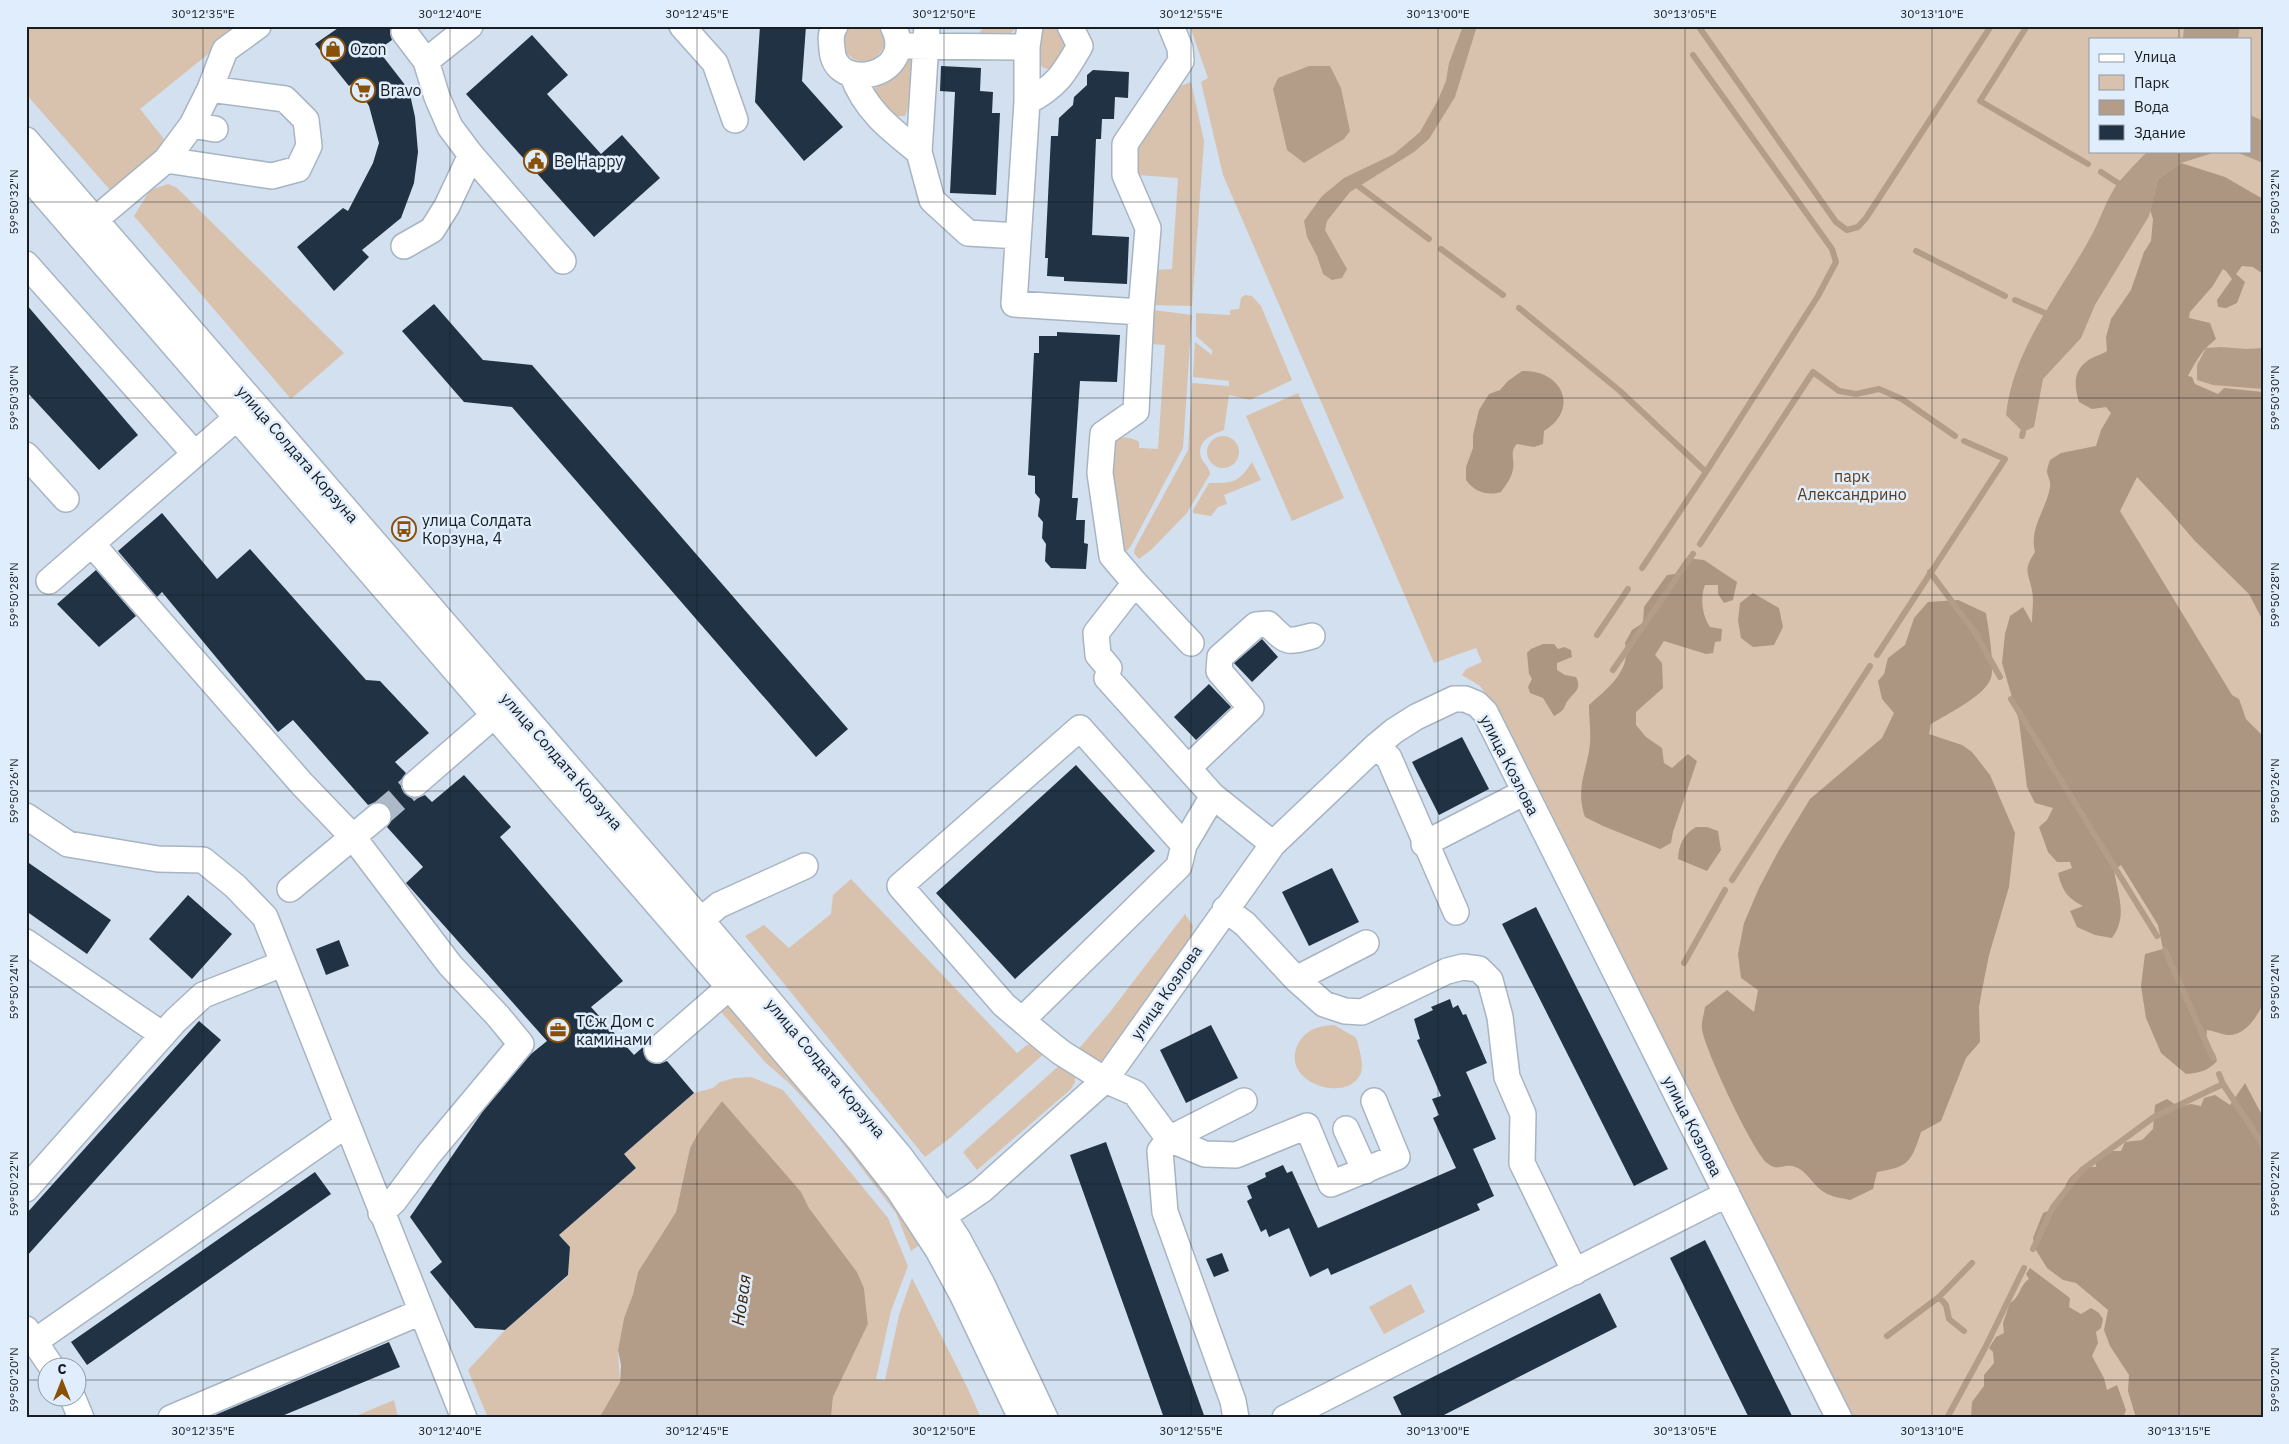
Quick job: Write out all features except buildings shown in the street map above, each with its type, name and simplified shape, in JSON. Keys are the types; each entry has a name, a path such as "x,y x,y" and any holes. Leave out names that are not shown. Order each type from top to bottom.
{"street":[{"path":"86,227 203,127 210,89 225,50 258,26"},
{"path":"426,61 470,26"},
{"path":"834,26 831,33 832,54 837,62 852,74 858,89 881,122 919,152"},
{"path":"1028,102 1049,90 1069,67 1080,46 1070,26"},
{"path":"1171,26 1180,48 1181,61 1125,144 1125,175 1148,228 1136,411 1103,434 1100,469 1112,556 1135,584 1191,643"},
{"path":"693,31 715,63 735,120"},
{"path":"404,32 426,61 437,97 450,127 471,156 563,261"},
{"path":"926,36 919,152 932,200 968,233 1018,236"},
{"path":"852,74 867,76 882,71 892,62 895,37 1029,37 1028,102 1014,304 1141,312"},
{"path":"166,160 272,176 298,168 308,146 306,120 285,99 210,89"},
{"name":"улица Солдата Корзуна","path":"26,140 86,227 738,981 884,1136 916,1177 962,1294 1021,1418"},
{"path":"404,246 432,230 448,206 471,156"},
{"name":"улица Солдата Корзуна","path":"26,174 86,227"},
{"path":"26,264 195,454"},
{"path":"49,581 245,411"},
{"path":"26,455 66,499"},
{"path":"92,544 302,784 353,837 450,965 521,1044 429,1154 394,1201 382,1213"},
{"path":"1135,584 1096,633 1098,655 1108,673 1213,796 1273,844"},
{"path":"1188,768 1251,708 1219,671 1220,657 1256,625 1268,624 1285,640 1290,642 1312,636"},
{"name":"улица Козлова","path":"934,1223 989,1184 1105,1080 1273,844 1394,731 1416,717 1454,699 1465,699 1477,704 1485,712 1839,1418"},
{"path":"415,784 502,709"},
{"name":"улица Солдата Корзуна","path":"502,709 701,920 738,981"},
{"path":"1184,845 1080,728 900,886 1004,1005 1056,1049 1105,1080 1135,1094 1169,1139 1205,1154 1236,1155 1306,1126 1331,1184 1397,1157 1374,1100"},
{"path":"1376,746 1389,758 1424,844 1456,912"},
{"path":"1424,844 1525,792"},
{"path":"1022,1020 1179,866 1184,845 1213,796"},
{"path":"26,816 68,844 158,859 203,860 235,886 265,917 282,964 464,1418"},
{"path":"290,889 378,816"},
{"path":"701,920 719,906 805,866"},
{"path":"1225,909 1245,924 1296,979 1324,1004 1345,1012 1362,1012 1447,971 1463,967 1479,969 1490,980 1500,1017 1507,1077 1523,1114 1522,1163 1576,1272"},
{"path":"26,942 163,1035"},
{"path":"1296,979 1366,942"},
{"path":"26,1189 163,1035 203,995 282,964"},
{"path":"657,1050 738,981"},
{"path":"1236,1418 1232,1401 1165,1212 1160,1151 1169,1139 1244,1101"},
{"path":"44,1356 30,1336 346,1125"},
{"path":"1346,1129 1365,1170"},
{"path":"1284,1418 1727,1194"},
{"name":"улица Солдата Корзуна","path":"934,1223 982,1284 1045,1418"},
{"path":"171,1418 421,1312"},
{"path":"77,1406 82,1418"}],"green space":[{"path":"26,26 243,26 140,109 164,139 162,149 110,190 26,94"},
{"path":"849,26 878,26 884,37 884,46 877,57 867,62 862,62 846,53 842,37"},
{"path":"985,26 1017,26 1005,35 978,34"},
{"path":"1047,26 1056,27 1064,33 1070,45 1052,69 1046,69 1042,66 1038,56 1040,32"},
{"name":"парк Александрино","path":"1190,26 2263,26 2263,1418 1852,1418 1495,706 1480,686 1462,675 1466,669 1482,662 1476,648 1434,663 1223,175 1201,82 1208,78"},
{"path":"910,54 913,76 909,103 905,116 895,116 874,94 875,88 897,76"},
{"path":"1191,82 1204,141 1192,306 1151,305 1156,270 1172,269 1178,178 1138,175 1135,171 1133,150 1172,89"},
{"path":"168,184 177,188 344,353 291,399 134,216 150,190"},
{"path":"1245,295 1252,296 1261,306 1292,380 1250,400 1229,395 1224,430 1206,439 1200,451 1203,462 1209,469 1210,474 1187,513 1151,550 1139,559 1134,553 1135,548 1188,450 1192,383 1229,386 1229,381 1193,377 1195,342 1212,355 1212,350 1196,336 1196,313 1230,315 1230,310 1239,309 1241,298"},
{"path":"1153,310 1192,315 1183,448 1131,546 1126,552 1114,528 1110,498 1112,440 1130,438 1139,442 1139,448 1158,449 1165,345 1152,344 1149,341"},
{"path":"1298,393 1344,498 1292,521 1246,416"},
{"path":"1223,436 1229,437 1234,441 1238,446 1238,458 1234,463 1229,467 1223,468 1217,467 1212,463 1208,458 1207,452 1208,446 1212,441 1217,437"},
{"path":"1252,462 1261,480 1224,495 1227,504 1218,507 1211,516 1193,513 1209,483 1224,483 1235,480 1243,474"},
{"path":"851,879 1017,1053 1027,1045 1035,1043 1047,1051 950,1138 925,1157 745,936 764,925 789,948 831,914 833,895"},
{"path":"1185,914 1193,926 1191,937 1101,1066 1076,1052 1110,1012"},
{"path":"722,998 799,1079 925,1241 911,1251 896,1213 831,1128 789,1083 766,1063 715,1005"},
{"path":"1334,1025 1357,1040 1362,1067 1360,1075 1352,1084 1341,1088 1316,1085 1305,1078 1298,1069 1295,1057 1298,1044 1305,1035 1318,1027"},
{"path":"1062,1063 1075,1075 1075,1082 1071,1089 977,1170 963,1152"},
{"path":"751,1077 783,1090 888,1218 908,1266 891,1311 876,1379 885,1380 899,1315 912,1278 981,1418 831,1418 833,1397 868,1324 864,1288 857,1272 809,1208 800,1192 722,1101 690,1148 676,1212 638,1272 633,1294 624,1318 618,1350 620,1382 599,1418 488,1418 468,1370 505,1330 568,1276 570,1247 559,1235 636,1168 624,1154 694,1093 713,1088 720,1082 734,1078"},
{"path":"1411,1284 1425,1312 1384,1334 1369,1307"},
{"path":"394,1400 398,1418 351,1418"}],"shaded area":[{"path":"2181,163 2225,177 2263,199 2263,274 2253,267 2242,266 2236,274 2245,282 2237,303 2226,308 2218,307 2217,300 2232,279 2223,269 2212,287 2190,312 2189,318 2210,323 2216,339 2202,352 2188,376 2192,377 2195,384 2218,394 2224,388 2263,392 2263,621 2249,594 2195,541 2137,477 2120,511 2232,695 2239,699 2246,719 2263,736 2263,1004 2249,1025 2239,1033 2227,1035 2207,1030 2206,1042 2215,1054 2217,1061 2203,1071 2186,1074 2161,1053 2146,1018 2141,986 2145,954 2163,949 2158,925 2121,865 2114,870 2121,914 2117,930 2112,938 2095,935 2077,927 2070,911 2083,906 2069,897 2063,889 2058,873 2072,868 2070,862 2057,862 2048,852 2039,827 2047,820 2053,808 2035,803 2027,787 2019,721 2002,663 2005,634 2010,616 2023,607 2032,623 2033,594 2028,567 2035,552 2034,535 2036,527 2050,487 2047,472 2050,460 2061,453 2096,446 2101,430 2111,413 2106,407 2092,409 2079,402 2076,391 2078,371 2088,360 2107,351 2106,337 2111,319 2131,290 2144,252 2151,241 2153,219 2150,210 2158,179"},
{"path":"1522,371 1536,372 1547,376 1556,383 1562,392 1564,401 1562,412 1555,422 1544,431 1543,444 1534,447 1517,444 1513,450 1512,472 1501,492 1491,494 1482,492 1473,488 1466,480 1466,467 1473,448 1473,435 1479,410 1489,394 1500,390 1508,381"},
{"path":"1686,558 1704,560 1737,582 1733,600 1724,603 1718,594 1718,585 1705,585 1703,590 1702,601 1705,617 1710,627 1722,629 1721,641 1715,642 1713,653 1706,654 1664,641 1655,655 1662,663 1663,688 1636,712 1636,725 1646,737 1662,748 1664,763 1672,768 1688,754 1697,761 1671,843 1660,849 1585,817 1582,807 1581,788 1590,744 1589,705 1610,685 1621,670 1625,662 1625,643 1632,630 1643,623 1644,607 1667,575 1675,574"},
{"path":"1753,593 1779,608 1783,627 1774,645 1753,647 1741,638 1738,620 1740,603"},
{"path":"1958,600 1986,613 1992,656 1991,678 1974,698 1931,724 1929,734 1962,745 1972,752 1990,775 2015,833 2009,887 1989,955 1982,990 1979,1007 1980,1042 1966,1058 1941,1121 1921,1132 1914,1151 1907,1162 1896,1168 1877,1172 1873,1189 1850,1200 1827,1194 1816,1186 1802,1170 1792,1166 1771,1166 1760,1155 1730,1099 1711,1056 1702,1029 1703,1018 1705,1007 1727,990 1754,1012 1758,990 1741,978 1738,954 1744,923 1759,888 1779,850 1810,799 1882,738 1894,713 1882,699 1878,681 1884,674 1888,658 1905,645 1914,618 1928,602"},
{"path":"1543,644 1554,644 1558,649 1564,647 1571,650 1572,657 1557,663 1557,670 1565,675 1576,677 1578,684 1576,691 1564,709 1554,716 1543,698 1530,693 1528,687 1532,679 1529,674 1527,653 1531,649"},
{"path":"1696,827 1707,827 1718,831 1721,850 1707,871 1678,859 1682,840"},
{"path":"2245,1083 2263,1117 2263,1418 2136,1418 2128,1391 2129,1375 2110,1346 2104,1330 2108,1310 2076,1283 2063,1280 2047,1268 2036,1250 2033,1238 2043,1213 2060,1203 2069,1179 2081,1167 2096,1167 2095,1157 2104,1151 2121,1151 2125,1142 2142,1140 2153,1129 2155,1105 2167,1099 2179,1107 2191,1104 2201,1106 2204,1098 2215,1095 2230,1105"},
{"path":"2030,1268 2070,1298 2069,1307 2081,1314 2091,1308 2099,1313 2103,1319 2101,1328 2096,1332 2098,1343 2092,1356 2104,1378 2107,1390 2117,1385 2126,1410 2123,1418 1971,1418 1972,1402 1984,1386 1984,1375 1994,1363 1993,1352 1989,1348 1996,1337 2004,1333 2003,1323 2010,1303 2016,1298 2029,1279 2026,1274"}],"water":[{"path":"1463,26 1477,26 1455,97 1429,139 1414,152 1350,192 1327,221 1325,230 1347,269 1342,278 1332,280 1323,274 1317,256 1307,237 1304,221 1322,196 1344,178 1394,154 1420,132 1438,100 1446,81 1449,63"},
{"path":"2184,26 2240,26 2238,38 2183,38"},
{"path":"1309,66 1330,66 1341,88 1350,131 1344,139 1304,163 1287,150 1273,89 1278,78"},
{"path":"2252,116 2263,121 2263,163 2236,152 2252,152"},
{"path":"2147,152 2216,152 2181,163 2158,179 2149,216 2095,305 2081,338 2043,379 2034,427 2023,432 2006,415 2010,391 2027,345 2093,233 2114,188"},
{"path":"2206,348 2263,348 2263,389 2213,385 2197,380 2197,365"},
{"name":"Новая","path":"722,1101 801,1192 809,1208 857,1272 864,1288 868,1324 833,1397 831,1418 599,1418 620,1382 621,1365 618,1350 624,1318 633,1294 638,1272 676,1212 690,1148 700,1130"}],"waterway":[{"path":"1699,27 1836,222 1847,230 1858,227 1866,218 1991,26"},
{"path":"2027,26 1980,101 2088,164"},
{"path":"1642,568 1706,472 1818,296 1836,262 1832,249 1693,55"},
{"path":"2101,172 2118,183"},
{"path":"1353,182 1429,239"},
{"path":"1441,249 1503,295"},
{"path":"1916,251 2005,296"},
{"path":"2015,300 2045,313"},
{"path":"1519,308 1620,391 1706,472"},
{"path":"1700,544 1813,372 1839,391 1856,394 1879,389 1902,399 1955,436"},
{"path":"2022,436 2023,432"},
{"path":"1877,655 2005,459 1964,441"},
{"path":"1613,670 1693,554"},
{"path":"1930,572 1976,634 2000,677"},
{"path":"1597,635 1628,589"},
{"path":"1732,880 1870,666"},
{"path":"2011,699 2157,936"},
{"path":"1684,963 1725,890"},
{"path":"2165,950 2213,1058"},
{"path":"2219,1074 2223,1084 2263,1145"},
{"path":"2033,1249 2053,1207 2082,1170 2154,1117 2223,1084"},
{"path":"1939,1297 1972,1263"},
{"path":"1947,1418 1985,1348 2024,1268"},
{"path":"1887,1336 1939,1297 1946,1305 1949,1319 1964,1331"}],"tunnel":[{"path":"378,816 415,784"}],"place":[{"name":"Ozon","path":"333,49"},
{"name":"Bravo","path":"363,90"},
{"name":"Be Happy","path":"536,161"},
{"name":"улица Солдата Корзуна, 4","path":"404,529"},
{"name":"ТСж Дом с каминами","path":"558,1030"}]}
